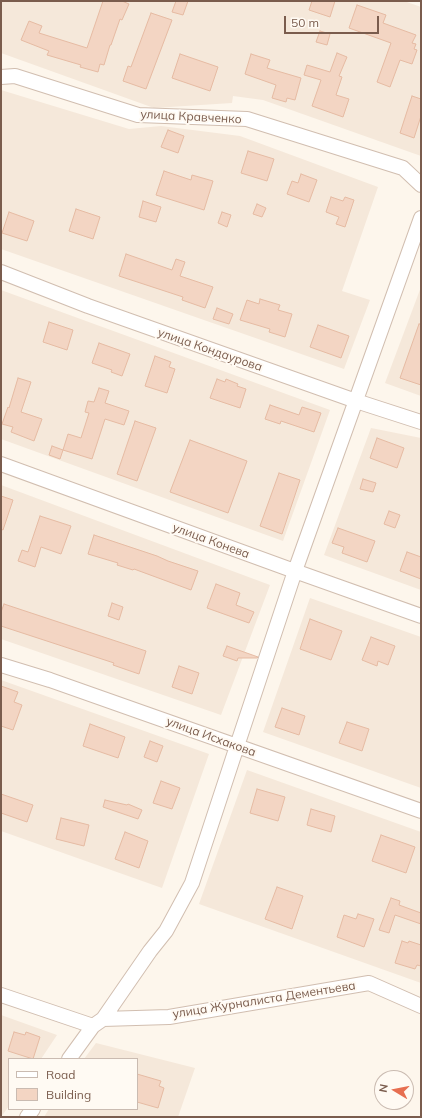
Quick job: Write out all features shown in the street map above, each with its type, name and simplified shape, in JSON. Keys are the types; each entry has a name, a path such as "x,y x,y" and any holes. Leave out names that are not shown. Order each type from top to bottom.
{"street":[{"name":"улица Кравченко","path":"1,77 15,76 138,116 247,119 403,168 421,184"},
{"path":"70,1058 98,1023 166,931 192,883 295,571 421,218"},
{"name":"улица Кондаурова","path":"1,272 88,306 356,401 421,422"},
{"name":"улица Конева","path":"1,464 421,616"},
{"name":"улица Исхакова","path":"1,665 50,680 421,811"},
{"name":"улица Журналиста Дементьева","path":"1,995 98,1023 169,1017 369,983 421,1006"}],"shaded area":[{"path":"1,1 404,1 421,7 421,156 263,100 233,96 232,103 154,108 1,53"},
{"path":"1,90 129,129 161,126 240,136 378,187 342,291 370,300 344,369 1,249"},
{"path":"421,287 421,396 385,383"},
{"path":"1,290 330,410 283,541 1,439"},
{"path":"371,428 421,438 421,590 324,555"},
{"path":"1,485 270,585 221,715 1,639"},
{"path":"310,598 421,637 421,788 263,732"},
{"path":"1,680 209,754 162,888 1,831"},
{"path":"247,770 421,832 421,983 199,904"},
{"path":"1,1015 57,1035 42,1058 8,1058 8,1107 1,1117"},
{"path":"96,1043 195,1068 178,1117 44,1117 48,1110 138,1110 138,1058 85,1058"}],"building":[{"path":"103,1 122,1 129,4 122,20 120,19 104,65 100,64 98,72 80,67 81,65 47,55 49,51 21,40 29,21 42,26 39,33 87,48"},
{"path":"176,1 188,1 183,15 172,12"},
{"path":"312,1 335,1 330,17 309,10"},
{"path":"357,5 386,15 383,23 416,35 412,43 416,44 414,49 417,50 412,64 400,60 390,87 377,82 391,43 349,28"},
{"path":"151,13 172,20 146,89 123,81 128,66 131,67"},
{"path":"320,31 330,34 327,45 316,42"},
{"path":"337,53 347,57 339,76 342,77 336,95 349,99 343,117 312,106 321,80 304,75 307,65 330,72"},
{"path":"180,54 218,67 210,91 172,78"},
{"path":"251,54 270,60 267,68 301,78 295,100 287,98 286,102 272,98 276,85 245,74"},
{"path":"412,96 421,99 421,116 414,138 400,133"},
{"path":"168,130 184,136 178,153 161,147"},
{"path":"248,151 274,159 267,181 241,173"},
{"path":"164,171 191,180 192,175 213,181 204,210 156,195"},
{"path":"301,174 317,180 309,202 287,194 292,181 298,183"},
{"path":"331,197 343,201 345,197 354,200 345,227 336,224 339,217 326,212"},
{"path":"143,201 161,207 156,222 139,217"},
{"path":"257,204 266,208 262,217 253,214"},
{"path":"76,209 100,217 93,239 69,231"},
{"path":"9,212 34,221 27,241 2,233"},
{"path":"222,212 231,215 227,227 218,223"},
{"path":"126,254 172,270 176,259 185,262 180,276 213,287 205,308 182,300 183,297 119,276"},
{"path":"260,299 280,305 278,310 292,314 285,337 269,332 270,329 240,320 247,300 259,304"},
{"path":"217,308 233,314 229,324 213,319"},
{"path":"49,322 73,330 67,350 43,342"},
{"path":"419,324 421,324 421,385 400,378"},
{"path":"318,325 349,336 341,358 310,347"},
{"path":"99,343 130,354 122,376 111,372 112,370 92,363"},
{"path":"155,356 171,362 169,367 175,369 167,393 145,386"},
{"path":"18,378 31,382 21,412 42,419 34,441 11,432 13,427 2,424 8,407 9,408"},
{"path":"217,379 225,382 226,379 238,384 237,386 246,389 240,408 210,398"},
{"path":"99,388 109,391 105,403 129,411 124,425 105,419 92,459 63,450 68,434 81,438 89,413 85,412 88,401 94,402"},
{"path":"270,405 299,415 302,407 321,413 314,432 281,421 280,424 265,419"},
{"path":"135,421 156,428 137,481 117,474"},
{"path":"377,438 404,448 397,468 370,458"},
{"path":"190,440 247,461 228,513 170,492"},
{"path":"52,446 63,450 60,459 49,455"},
{"path":"279,473 300,480 282,534 260,526"},
{"path":"363,479 376,483 373,492 360,489"},
{"path":"1,496 13,500 3,530 1,529"},
{"path":"389,511 400,515 395,528 384,524"},
{"path":"40,516 71,526 61,554 41,547 35,567 18,561 22,550 28,552"},
{"path":"338,528 375,541 367,562 342,553 344,547 332,543"},
{"path":"94,535 198,571 191,590 134,569 133,570 117,565 118,563 88,554"},
{"path":"407,552 421,557 421,579 400,571"},
{"path":"216,584 240,593 236,605 254,612 249,623 207,608"},
{"path":"112,603 123,607 119,620 108,616"},
{"path":"4,604 146,651 139,674 113,665 114,663 1,626 1,612"},
{"path":"310,619 342,631 331,660 300,649"},
{"path":"371,637 395,646 388,665 378,661 377,666 362,660"},
{"path":"227,646 258,657 238,658 237,661 223,656"},
{"path":"179,666 199,673 192,694 172,687"},
{"path":"1,686 18,692 14,702 22,705 13,730 1,726"},
{"path":"282,708 305,716 299,735 275,727"},
{"path":"347,722 369,729 362,751 339,743"},
{"path":"90,724 125,737 118,758 83,746"},
{"path":"150,741 163,746 157,762 144,757"},
{"path":"161,781 180,788 172,809 153,803"},
{"path":"257,789 285,797 278,821 250,813"},
{"path":"1,794 33,805 27,822 1,813"},
{"path":"105,800 128,804 142,810 138,819 103,807"},
{"path":"311,809 335,816 331,832 307,825"},
{"path":"61,818 89,825 84,846 56,839"},
{"path":"125,832 148,841 139,868 115,859"},
{"path":"381,835 415,847 406,873 372,861"},
{"path":"277,887 303,896 292,929 265,919"},
{"path":"391,898 400,901 399,905 421,913 421,924 395,915 389,933 379,930"},
{"path":"358,914 374,919 364,947 337,937 344,915 356,919"},
{"path":"402,941 408,943 409,941 421,945 421,966 417,965 415,969 395,963"},
{"path":"14,1032 25,1035 26,1032 40,1037 33,1058 8,1051"},
{"path":"138,1074 161,1081 159,1086 164,1088 158,1108 138,1102"}]}
